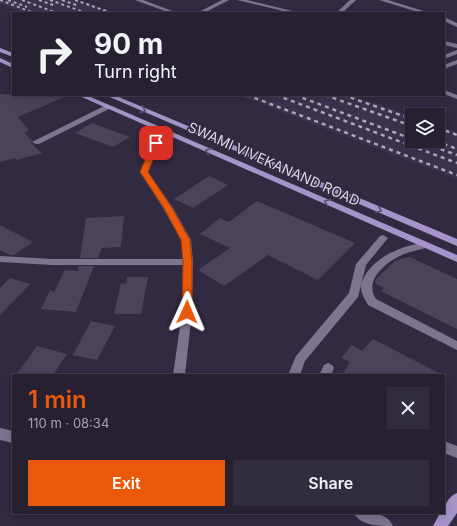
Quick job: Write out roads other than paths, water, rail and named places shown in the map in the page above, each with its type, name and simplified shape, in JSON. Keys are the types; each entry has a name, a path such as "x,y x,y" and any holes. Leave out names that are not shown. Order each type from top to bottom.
{"main road":[{"path":"0,50 12,55"},
{"path":"0,60 12,66"},
{"name":"SWAMI VIVEKANAND ROAD","path":"82,96 165,132 386,234 424,245 457,259"},
{"name":"SWAMI VIVEKANAND ROAD","path":"110,96 457,243"},
{"path":"386,234 399,218"},
{"path":"440,526 457,500"}],"street":[{"path":"138,0 172,12"},
{"path":"202,12 226,0"},
{"path":"240,0 284,12"},
{"path":"340,12 353,0"},
{"path":"382,0 424,12"},
{"path":"445,19 457,25"},
{"path":"445,43 457,46"},
{"path":"445,57 457,52"},
{"path":"445,67 457,62"},
{"path":"445,92 457,97"},
{"path":"36,142 109,107"},
{"path":"165,132 156,143 144,172 168,208 186,240 188,262 187,312 179,374"},
{"path":"294,374 300,359 354,294 361,264 386,234"},
{"path":"424,245 399,252 388,258 380,265 366,284 365,291 372,302 457,346"},
{"path":"0,259 52,262 188,262"},
{"path":"0,434 12,438"},
{"path":"445,446 457,452"},
{"path":"363,514 386,526"}],"railway":[{"path":"0,0 31,12"},
{"path":"8,0 27,7"},
{"path":"22,0 54,12"},
{"path":"39,0 56,6"},
{"path":"50,0 83,12"},
{"path":"62,0 79,6"},
{"path":"75,0 109,12"},
{"path":"250,96 457,175"},
{"path":"279,96 457,163"},
{"path":"298,96 405,136"},
{"path":"328,96 405,124"},
{"path":"346,96 405,117"},
{"path":"445,131 457,135"},
{"path":"445,144 457,149"},
{"path":"438,148 457,155"}]}
